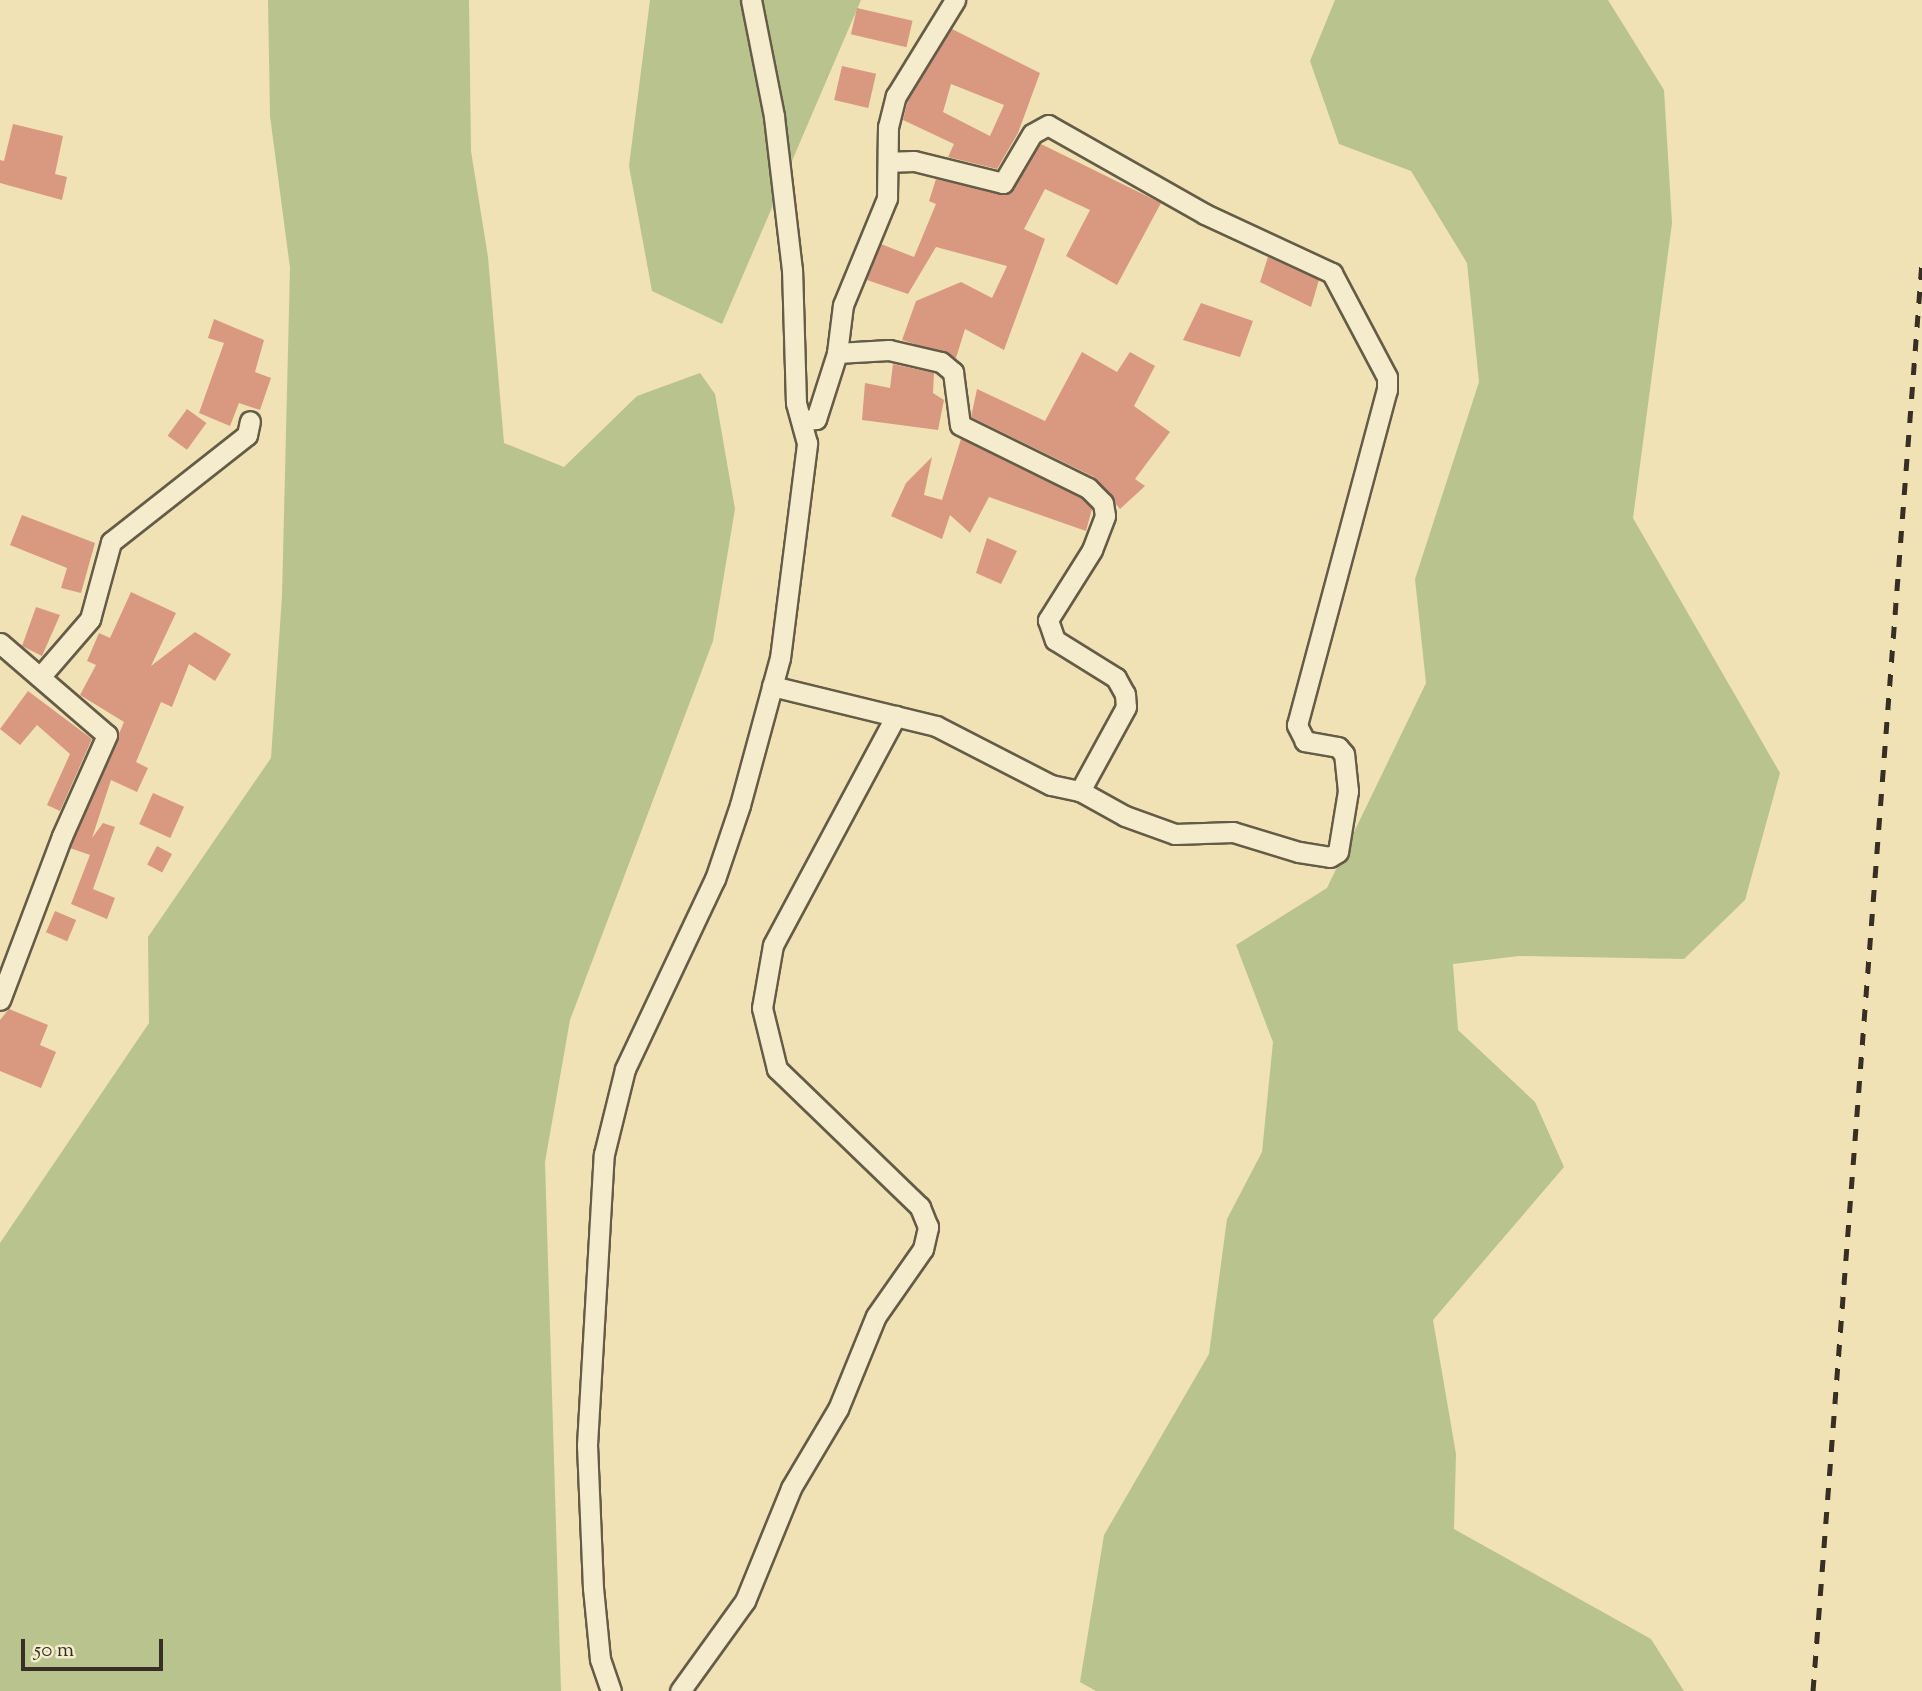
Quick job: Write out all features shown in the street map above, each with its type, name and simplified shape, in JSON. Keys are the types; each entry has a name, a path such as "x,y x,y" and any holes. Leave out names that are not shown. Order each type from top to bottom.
{"street":[{"path":"611,1691 600,1659 593,1588 587,1446 604,1154 625,1069 715,879 772,686 804,469 804,420 796,404 792,271 774,116 751,0"},
{"path":"804,420 816,419 837,353 843,305 887,198 891,162 888,127 895,96 955,0"},
{"path":"772,686 936,726 1051,785 1080,791 1125,816 1175,834 1233,832 1299,852 1330,857 1338,852 1348,791 1344,754 1338,747 1305,741 1297,725 1322,646 1387,377 1326,266 1205,214 1058,129 1039,127 1003,183 914,161 891,162"},
{"path":"837,353 889,350 941,362 953,372 960,425 1088,488 1103,503 1105,516 1092,550 1048,620 1055,640 1116,678 1125,694 1126,707 1080,791"},
{"path":"40,677 90,618 111,542 247,435 250,421"},
{"path":"0,643 107,735 62,836 0,1000"},
{"path":"680,1691 745,1601 790,1488 838,1409 876,1316 923,1249 928,1227 920,1207 777,1069 762,1008 773,946 896,716"}],"green space":[{"path":"268,0 469,0 471,151 488,257 504,443 564,467 637,396 700,373 715,394 735,509 713,641 570,1020 545,1162 561,1691 0,1691 0,1243 149,1023 148,937 271,758 282,596 290,268 270,116"},
{"path":"650,0 861,0 722,324 652,291 629,166"},
{"path":"1335,0 1608,0 1664,90 1672,223 1633,518 1780,773 1745,900 1684,959 1519,956 1453,964 1458,1030 1535,1102 1564,1167 1433,1320 1456,1454 1454,1529 1651,1639 1684,1691 1096,1691 1080,1682 1104,1535 1209,1354 1227,1219 1262,1152 1273,1042 1236,945 1327,888 1426,683 1415,579 1479,382 1467,263 1411,171 1339,144 1310,61"}],"building":[{"path":"857,8 913,21 906,47 851,34"},
{"path":"952,29 1040,73 1018,133 997,169 948,157 954,144 903,120 908,100","holes":["951,84 1004,105 990,136 943,112"]},
{"path":"842,66 876,74 868,108 834,100"},
{"path":"13,124 63,136 55,174 67,177 62,200 0,183 0,160 4,161"},
{"path":"1041,144 1161,203 1117,285 1066,256 1090,210 1045,189 1024,229 1045,239 1004,350 965,329 956,358 902,340 916,301 961,282 992,298 1007,266 936,247 908,294 867,280 881,244 914,257 936,204 929,201 936,179 1007,194"},
{"path":"1268,257 1319,280 1311,307 1260,282"},
{"path":"1201,303 1253,321 1240,357 1183,340"},
{"path":"214,319 264,340 255,372 271,378 260,410 239,403 230,426 199,413 224,343 208,338"},
{"path":"1082,352 1117,372 1130,352 1155,366 1134,406 1170,432 1135,479 1145,486 1120,509 1094,477 971,417 977,389 1045,421"},
{"path":"893,364 934,373 933,393 944,400 938,430 862,420 865,383 890,388"},
{"path":"187,409 206,423 187,450 168,436"},
{"path":"961,439 1081,498 1092,509 1086,531 989,497 970,533 950,515 942,539 891,516 906,483 932,457 924,495 942,500"},
{"path":"22,515 95,543 81,593 61,588 67,568 10,545"},
{"path":"987,538 1017,551 1001,584 976,573"},
{"path":"131,592 176,613 151,666 195,632 231,654 215,681 189,664 172,707 161,702 136,762 148,768 137,792 111,780 92,838 103,823 115,827 93,889 115,898 107,919 71,904 90,855 70,848 124,722 80,695 96,665 87,661 99,633 110,638"},
{"path":"36,607 60,615 42,656 22,646"},
{"path":"28,691 92,739 60,811 47,805 70,754 37,725 20,745 0,729"},
{"path":"153,793 184,807 170,838 139,824"},
{"path":"157,846 172,854 162,873 147,865"},
{"path":"55,911 76,920 67,941 46,932"},
{"path":"9,1009 48,1025 40,1045 56,1052 41,1088 0,1071 0,1020"}],"railway":[{"path":"1813,1691 1922,261"}]}
